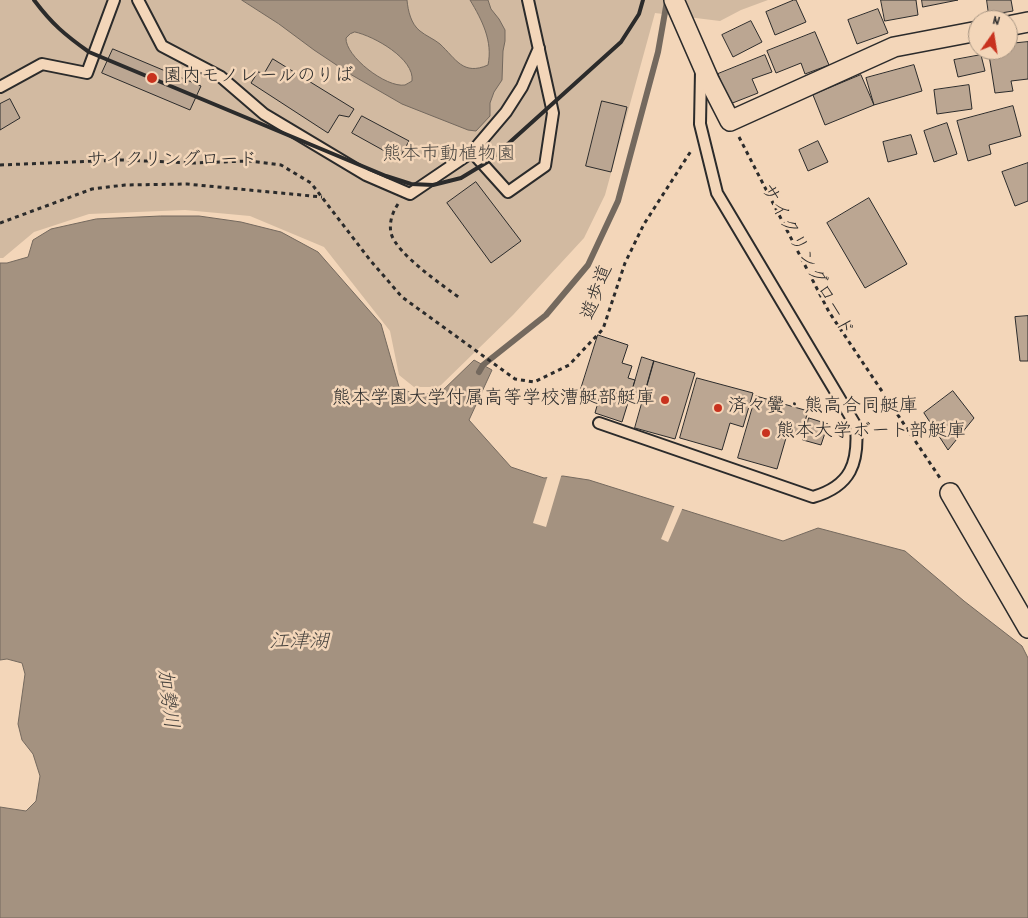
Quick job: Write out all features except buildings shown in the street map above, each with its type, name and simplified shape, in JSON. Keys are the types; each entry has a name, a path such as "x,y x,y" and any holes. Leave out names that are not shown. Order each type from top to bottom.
{"street":[{"path":"674,0 730,121 894,47 968,33"},
{"path":"950,493 1028,628"}],"lane":[{"path":"0,87 42,64 86,73 114,0"},
{"path":"138,0 162,46 221,77 264,114 366,175 410,194 472,152 506,112 522,87 538,48"},
{"path":"472,152 508,192 544,166 553,114 528,0"},
{"path":"598,423 813,497 828,492 843,482 851,468 858,447 856,426 718,193 700,124 702,62"}],"path":[{"name":"サイクリングロード","path":"730,121 829,312 950,493"},
{"name":"遊歩道","path":"477,352 515,379 534,382 569,365 603,329 625,263 644,224 702,134"},
{"name":"サイクリングロード","path":"0,165 121,160 193,163 249,161 281,165 311,183 370,260 402,297 477,352"},
{"path":"0,223 92,189 125,185 187,184 322,198"},
{"path":"410,194 397,206 390,220 392,235 405,255 461,299"}],"green space":[{"name":"熊本市動植物園","path":"0,0 768,0 741,10 720,21 655,13 605,195 584,238 513,315 439,387 414,387 399,375 390,331 324,247 250,216 185,210 89,214 34,232 3,258 0,258"}],"water":[{"path":"242,0 407,0 410,17 414,25 422,33 440,44 461,64 466,67 479,68 488,65 488,39 479,15 470,0 488,0 491,9 505,30 502,80 494,92 490,103 490,116 476,131 468,130 402,104 350,74","holes":["355,32 382,43 400,57 407,65 412,81 405,85 397,85 378,76 359,62 347,45 346,38"]},
{"name":"江津湖","path":"199,216 241,222 281,232 318,252 381,324 399,387 411,393 439,394 474,360 492,370 469,420 511,467 544,478 563,476 589,480 783,541 818,528 905,551 964,601 1022,646 1028,658 1028,918 0,918 0,807 26,811 36,801 40,776 33,754 22,740 18,724 25,674 22,663 7,659 0,660 0,263 28,257 33,240 51,229 96,219"}],"pier":[{"path":"562,473 546,527 533,523 548,475"},
{"path":"675,505 683,507 668,542 661,539"}],"waterway":[{"path":"479,372 483,365 546,315 588,265 618,201 658,52 667,1"}],"railway":[{"path":"34,0 59,29 89,52 386,176 411,184 433,185 461,178 489,161 621,42 639,14 643,0"}],"place":[{"name":"園内モノレールのりば","path":"152,78"},
{"name":"熊本学園大学付属高等学校漕艇部艇庫","path":"665,400"},
{"name":"済々黌・熊高合同艇庫","path":"718,408"},
{"name":"熊本大学ボート部艇庫","path":"766,433"}],"water label":[{"name":"加勢川","path":"165,699"}]}
